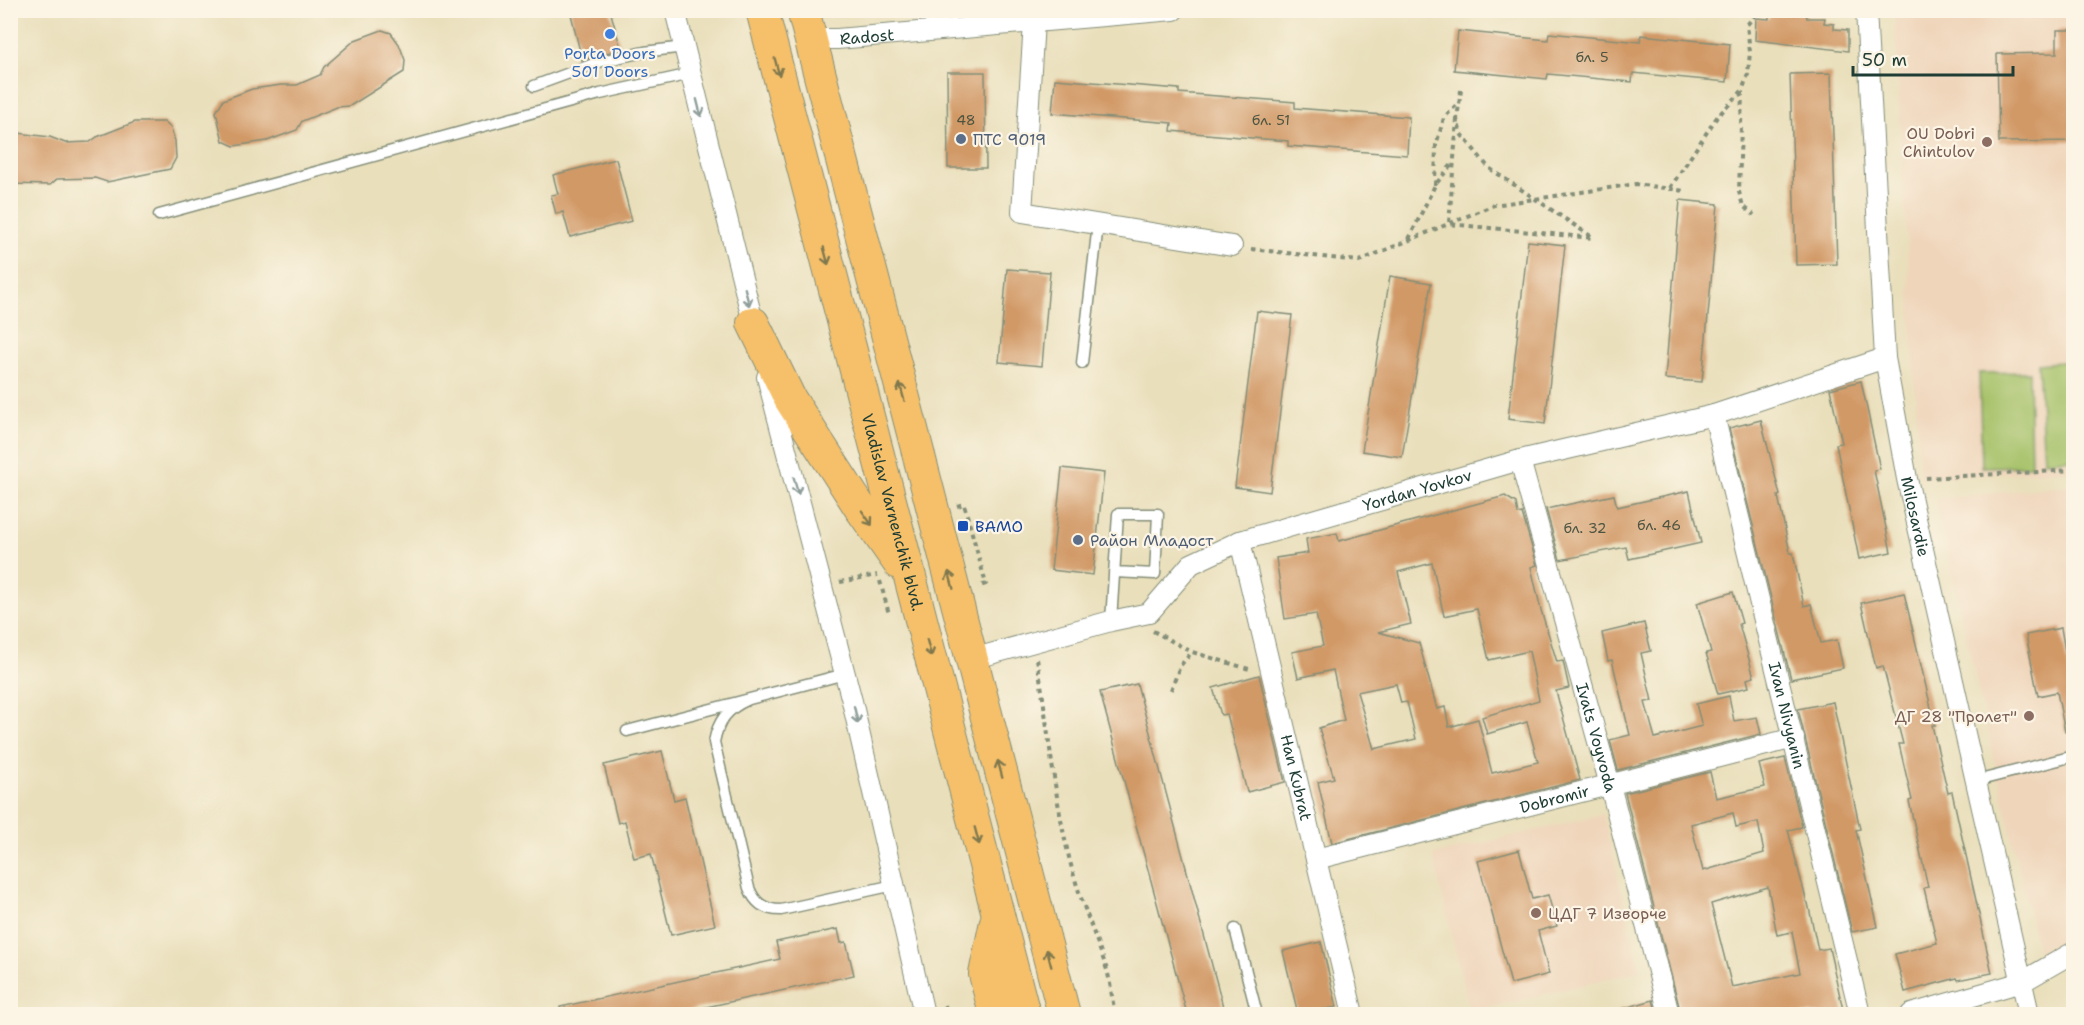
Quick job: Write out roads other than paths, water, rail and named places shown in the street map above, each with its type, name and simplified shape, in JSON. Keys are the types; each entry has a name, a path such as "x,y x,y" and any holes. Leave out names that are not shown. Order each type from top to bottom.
{"main road":[{"name":"Vladislav Varnenchik blvd.","path":"762,10 1024,1014"},
{"path":"807,25 1064,1014"},
{"path":"753,323 790,399 911,581"},
{"path":"994,1014 985,974 998,915"}],"street":[{"path":"675,10 753,323 845,674 924,1014"},
{"name":"Radost","path":"807,25 837,39 1174,10"},
{"name":"Milosardie","path":"1866,10 1885,358 1907,479 2029,1014"},
{"path":"1034,22 1022,212 1232,246"},
{"name":"Yordan Yovkov","path":"972,659 1111,621 1149,613 1191,564 1240,541 1520,460 1714,416 1885,358"},
{"name":"Ivan Nivyanin","path":"1714,416 1860,1014"},
{"name":"Ivats Voyvoda","path":"1520,460 1610,785 1670,1014"},
{"name":"Han Kubrat","path":"1240,541 1353,1014"},
{"name":"Dobromir","path":"1316,860 1794,738"},
{"path":"1911,1014 2022,982 2073,952"}],"lane":[{"path":"534,86 602,61 644,52 684,47"},
{"path":"159,215 600,94 690,74"},
{"path":"1082,363 1098,224"},
{"path":"1111,621 1114,572 1118,514 1158,514 1155,574 1114,572"},
{"path":"627,731 845,674"},
{"path":"747,700 734,706 723,716 716,728 714,742 749,888 757,903 772,910 781,910 894,885"},
{"path":"1976,781 2073,756"},
{"path":"1235,929 1257,1014"}],"place":[{"name":"Porta Doors 501 Doors","path":"610,34"},
{"name":"ПТС 9019","path":"961,139"},
{"name":"OU Dobri Chintulov","path":"1987,142"},
{"name":"ВАМО","path":"963,526"},
{"name":"Район Младост","path":"1078,540"},
{"name":"ДГ 28 \"Пролет\"","path":"2029,716"},
{"name":"ЦДГ 7 Изворче","path":"1536,913"}]}
